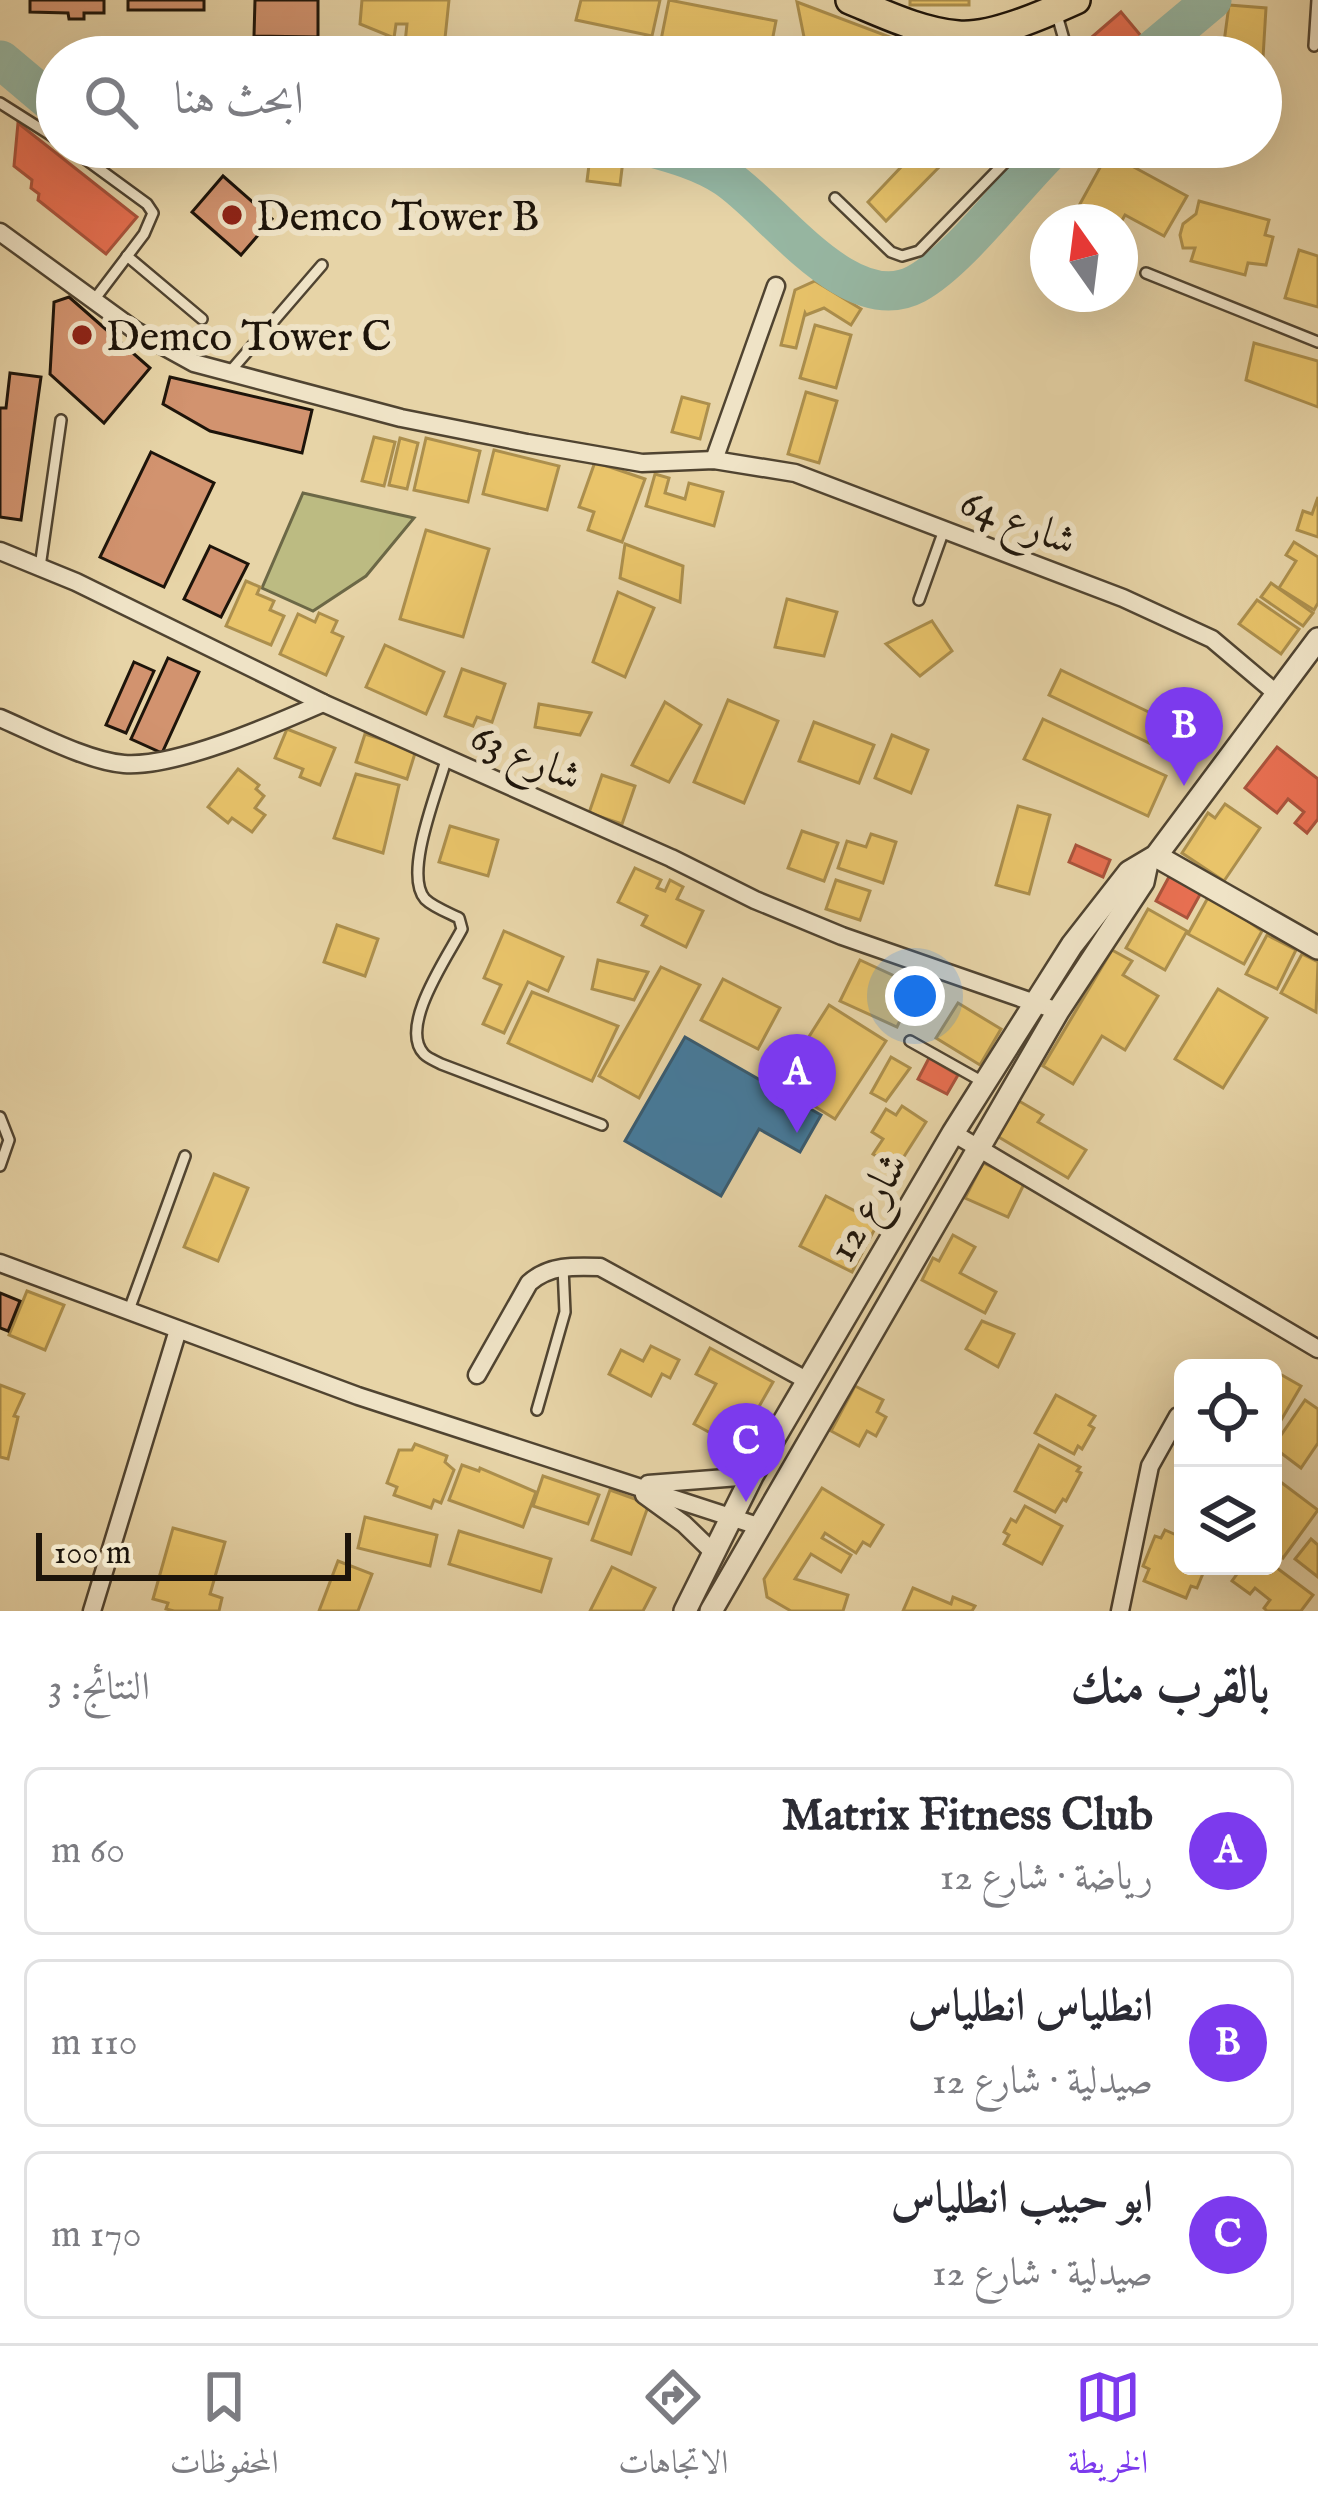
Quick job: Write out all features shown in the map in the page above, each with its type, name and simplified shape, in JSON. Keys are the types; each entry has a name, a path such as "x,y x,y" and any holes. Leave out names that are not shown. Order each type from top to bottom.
{"highway":[{"path":"850,0 898,20 961,36 1066,5"}],"street":[{"name":"شارع 64","path":"0,232 174,356 401,418 642,463 714,460 796,473 1123,598 1212,639 1277,694"},
{"path":"714,460 776,286"},
{"name":"شارع 63","path":"0,550 323,704 842,936 1058,1011"},
{"name":"شارع 12","path":"711,1611 977,1148 1142,882 1151,860 1318,639"},
{"path":"0,718 72,748 128,764 209,747 323,704"},
{"path":"1151,860 1318,948"},
{"name":"شارع 12","path":"685,1611 752,1476 953,1133 1036,1001 1117,886 1129,872 1151,860"},
{"path":"953,1133 1318,1349"},
{"path":"0,1263 358,1396 758,1526"},
{"path":"477,1375 529,1283 541,1273 562,1267 599,1267 808,1381"},
{"path":"92,1611 178,1330"},
{"path":"1120,1611 1150,1466 1174,1423"},
{"path":"629,1484 752,1476"},
{"path":"629,1484 713,1552"}],"lane":[{"path":"1314,46 1317,0"},
{"path":"1066,5 1068,36"},
{"path":"0,104 36,126"},
{"path":"94,300 152,220 152,209 98,168"},
{"path":"835,198 891,252 902,256 919,251 1000,168"},
{"path":"127,256 202,319"},
{"path":"228,374 322,266"},
{"path":"1146,273 1318,342"},
{"path":"40,567 62,420"},
{"path":"919,600 944,530"},
{"path":"446,760 416,865 426,900 459,918 463,928 418,1012 416,1038 423,1053 441,1064 602,1125"},
{"path":"910,1040 985,1083"},
{"path":"0,1117 9,1140 0,1166"},
{"path":"128,1310 185,1156"},
{"path":"537,1410 565,1312 562,1267"}],"shaded area":[{"path":"303,493 414,518 366,576 313,611 262,588"}],"building: سكن":[{"path":"362,0 449,0 445,36 406,36 407,24 396,24 394,36 389,36 360,24"},
{"path":"581,0 660,0 652,36 576,20"},
{"path":"669,0 776,21 773,36 662,36"},
{"path":"910,0 969,0 969,5 910,5"},
{"path":"797,2 887,36 804,36"},
{"path":"1229,5 1266,8 1264,36 1225,36"},
{"path":"589,168 622,168 620,185 587,181"},
{"path":"900,168 938,168 886,221 868,202"},
{"path":"1100,168 1136,168 1187,196 1164,236 1138,222 1138,204 1080,204"},
{"path":"1199,201 1269,220 1265,235 1273,237 1266,265 1248,263 1245,275 1191,261 1195,248 1183,248 1180,235 1183,224 1196,214"},
{"path":"1299,250 1318,256 1318,307 1285,298"},
{"path":"815,281 861,309 851,325 824,308 805,313 796,348 781,345 795,290"},
{"path":"815,325 851,335 836,388 800,378"},
{"path":"1254,343 1318,361 1318,407 1246,380"},
{"path":"806,392 837,401 819,463 788,454"},
{"path":"682,397 709,404 700,439 672,432"},
{"path":"374,437 395,442 384,486 362,481"},
{"path":"400,438 418,443 407,489 389,485"},
{"path":"426,438 480,451 468,502 414,490"},
{"path":"494,450 559,466 547,510 483,494"},
{"path":"595,462 645,479 622,542 588,530 594,512 579,507"},
{"path":"655,474 669,478 665,493 685,499 689,483 723,492 714,526 646,506"},
{"path":"1318,497 1318,537 1297,530 1303,511 1312,514"},
{"path":"426,530 489,549 463,637 400,619"},
{"path":"1294,542 1318,557 1314,610 1279,588 1296,561 1286,555"},
{"path":"625,544 683,566 680,602 620,578"},
{"path":"246,581 260,587 257,594 274,601 270,610 284,616 271,645 226,626"},
{"path":"1271,583 1313,613 1303,626 1261,597"},
{"path":"618,592 654,608 625,677 593,662"},
{"path":"787,599 837,612 824,656 775,647"},
{"path":"1257,600 1299,629 1281,654 1239,624"},
{"path":"319,613 337,621 332,632 343,637 326,675 280,654 298,614 315,622"},
{"path":"932,621 952,651 920,676 886,644"},
{"path":"385,645 444,672 426,714 366,687"},
{"path":"462,669 505,684 492,722 477,717 473,726 445,716"},
{"path":"1061,670 1184,729 1172,754 1049,695"},
{"path":"728,700 778,721 744,803 694,782"},
{"path":"665,702 701,725 669,782 632,765"},
{"path":"539,704 591,713 580,735 535,727"},
{"path":"1043,719 1166,776 1148,816 1024,759"},
{"path":"814,722 874,745 859,783 799,761"},
{"path":"287,729 335,748 320,785 300,777 303,769 275,758"},
{"path":"365,734 416,750 407,779 356,762"},
{"path":"892,735 928,750 911,793 875,778"},
{"path":"238,769 259,785 256,789 264,796 255,808 265,815 252,832 232,818 228,823 208,807"},
{"path":"356,774 399,785 383,853 334,838"},
{"path":"602,775 635,786 622,824 589,813"},
{"path":"1225,804 1260,828 1224,881 1182,853 1208,813 1215,818"},
{"path":"1018,806 1050,815 1029,894 996,885"},
{"path":"450,826 498,840 488,876 439,862"},
{"path":"802,831 838,843 824,881 788,868"},
{"path":"871,834 896,842 883,883 838,868 847,841 866,847"},
{"path":"635,868 661,880 657,888 665,891 670,880 683,887 677,899 703,911 686,947 642,925 647,916 618,902"},
{"path":"836,880 870,891 860,920 826,909"},
{"path":"1210,894 1262,931 1244,964 1188,934"},
{"path":"1148,909 1187,931 1165,970 1126,948"},
{"path":"337,925 378,939 365,976 324,962"},
{"path":"504,931 563,957 548,991 528,982 504,1033 483,1024 501,985 484,978"},
{"path":"1267,935 1296,950 1277,989 1246,974"},
{"path":"1112,950 1132,961 1123,975 1158,996 1125,1050 1102,1036 1073,1084 1043,1066"},
{"path":"1302,954 1318,962 1316,1012 1281,993"},
{"path":"598,960 648,972 634,1000 592,989"},
{"path":"860,960 916,986 897,1027 840,1001"},
{"path":"661,967 700,985 639,1098 599,1076"},
{"path":"723,979 780,1008 758,1049 701,1020"},
{"path":"1218,989 1267,1018 1223,1088 1175,1059"},
{"path":"532,992 618,1026 592,1081 508,1043"},
{"path":"958,1003 1001,1029 980,1065 936,1038"},
{"path":"829,1005 886,1041 835,1119 779,1084"},
{"path":"891,1057 910,1068 886,1101 871,1093"},
{"path":"1019,1101 1043,1115 1038,1122 1086,1150 1068,1178 997,1136"},
{"path":"902,1106 926,1122 896,1169 873,1154 883,1139 872,1132 886,1109 896,1115"},
{"path":"983,1163 1025,1182 1008,1217 965,1198"},
{"path":"214,1174 248,1188 218,1261 184,1247"},
{"path":"826,1196 878,1223 852,1272 800,1246"},
{"path":"953,1235 975,1247 960,1273 996,1292 985,1313 922,1280"},
{"path":"27,1291 64,1305 45,1350 9,1335"},
{"path":"982,1321 1014,1334 998,1367 966,1349"},
{"path":"651,1346 679,1360 670,1378 662,1374 651,1396 609,1374 621,1350 643,1361"},
{"path":"710,1348 773,1382 736,1447 694,1424 716,1384 696,1374"},
{"path":"1282,1375 1301,1386 1282,1419"},
{"path":"0,1385 24,1394 14,1416 18,1417 8,1459 0,1457"},
{"path":"855,1386 883,1400 877,1412 886,1417 876,1436 867,1431 859,1446 831,1431"},
{"path":"1056,1395 1095,1416 1089,1425 1094,1428 1074,1454 1035,1433"},
{"path":"1305,1400 1318,1409 1318,1443 1301,1468 1282,1454 1282,1434"},
{"path":"415,1444 447,1456 445,1462 454,1470 441,1503 434,1500 431,1508 394,1495 397,1487 387,1483 399,1450 412,1450"},
{"path":"1039,1445 1080,1467 1066,1501 1055,1512 1015,1491"},
{"path":"462,1465 536,1492 523,1527 449,1500"},
{"path":"543,1476 599,1495 588,1524 533,1506"},
{"path":"1282,1483 1318,1510 1282,1557"},
{"path":"822,1488 883,1525 870,1546 863,1542 856,1553 825,1533 822,1538 851,1555 841,1572 811,1554 795,1579 848,1595 843,1611 791,1611 767,1597 764,1579"},
{"path":"610,1490 649,1504 631,1554 592,1540"},
{"path":"1025,1506 1062,1526 1042,1564 1004,1544 1011,1519 1016,1522"},
{"path":"365,1517 437,1535 430,1566 358,1548"},
{"path":"173,1528 225,1542 210,1594 222,1598 219,1611 174,1611 166,1609 168,1603 153,1599"},
{"path":"1165,1530 1174,1534 1174,1575 1202,1575 1186,1598 1144,1581 1149,1569 1143,1566 1155,1536 1161,1538"},
{"path":"459,1531 551,1559 541,1592 449,1564"},
{"path":"1311,1539 1318,1545 1318,1577 1295,1559"},
{"path":"338,1561 372,1574 358,1611 319,1611"},
{"path":"612,1567 655,1588 643,1611 590,1611"},
{"path":"1282,1572 1313,1595 1301,1611 1267,1611 1264,1608 1270,1600 1255,1588 1250,1594 1232,1581 1236,1575"},
{"path":"913,1588 951,1604 953,1597 975,1606 972,1611 903,1611"}],"building: متاجر":[{"path":"1121,12 1141,36 1093,36"},
{"path":"18,123 36,137 36,168 75,168 137,217 106,254 38,200 32,180 14,166"},
{"path":"1277,747 1318,779 1318,819 1307,833 1295,823 1304,812 1288,799 1277,813 1245,788"},
{"path":"1076,845 1110,860 1103,877 1069,862"},
{"path":"1171,873 1202,891 1187,918 1156,901"},
{"path":"929,1058 958,1075 947,1094 918,1079"}],"building: مرافق عامة":[{"path":"685,1037 821,1115 800,1152 759,1129 721,1196 625,1141"}],"building: أخرى":[{"path":"30,0 104,0 104,13 69,19 68,13 30,12"},
{"path":"128,0 204,0 204,10 128,10"},
{"path":"255,0 318,0 318,36 254,36"},
{"name":"Demco Tower B","path":"223,176 272,219 241,255 192,212"},
{"name":"Demco Tower C","path":"69,297 150,368 104,423 50,374 54,302"},
{"path":"10,373 41,377 21,520 0,517 0,408 6,408"},
{"path":"170,377 312,410 302,453 210,431 163,404"},
{"path":"151,452 214,483 164,587 100,557"},
{"path":"210,546 248,564 221,617 184,599"},
{"path":"168,658 199,672 162,753 131,739"},
{"path":"134,662 154,671 126,733 106,725"},
{"path":"0,1293 20,1301 8,1331 0,1328"}],"waterway":[{"path":"1169,36 1212,0"},
{"path":"1,60 36,89"},
{"path":"707,168 744,192 839,274 864,287 890,291 933,273 1035,168"}],"place":[{"name":"Demco Tower B","path":"232,215"},
{"name":"Demco Tower C","path":"82,335"},
{"name":"انطلياس انطلياس","path":"1184,786"},
{"name":"Matrix Fitness Club","path":"797,1133"},
{"name":"ابو حبيب انطلياس","path":"746,1502"}]}
